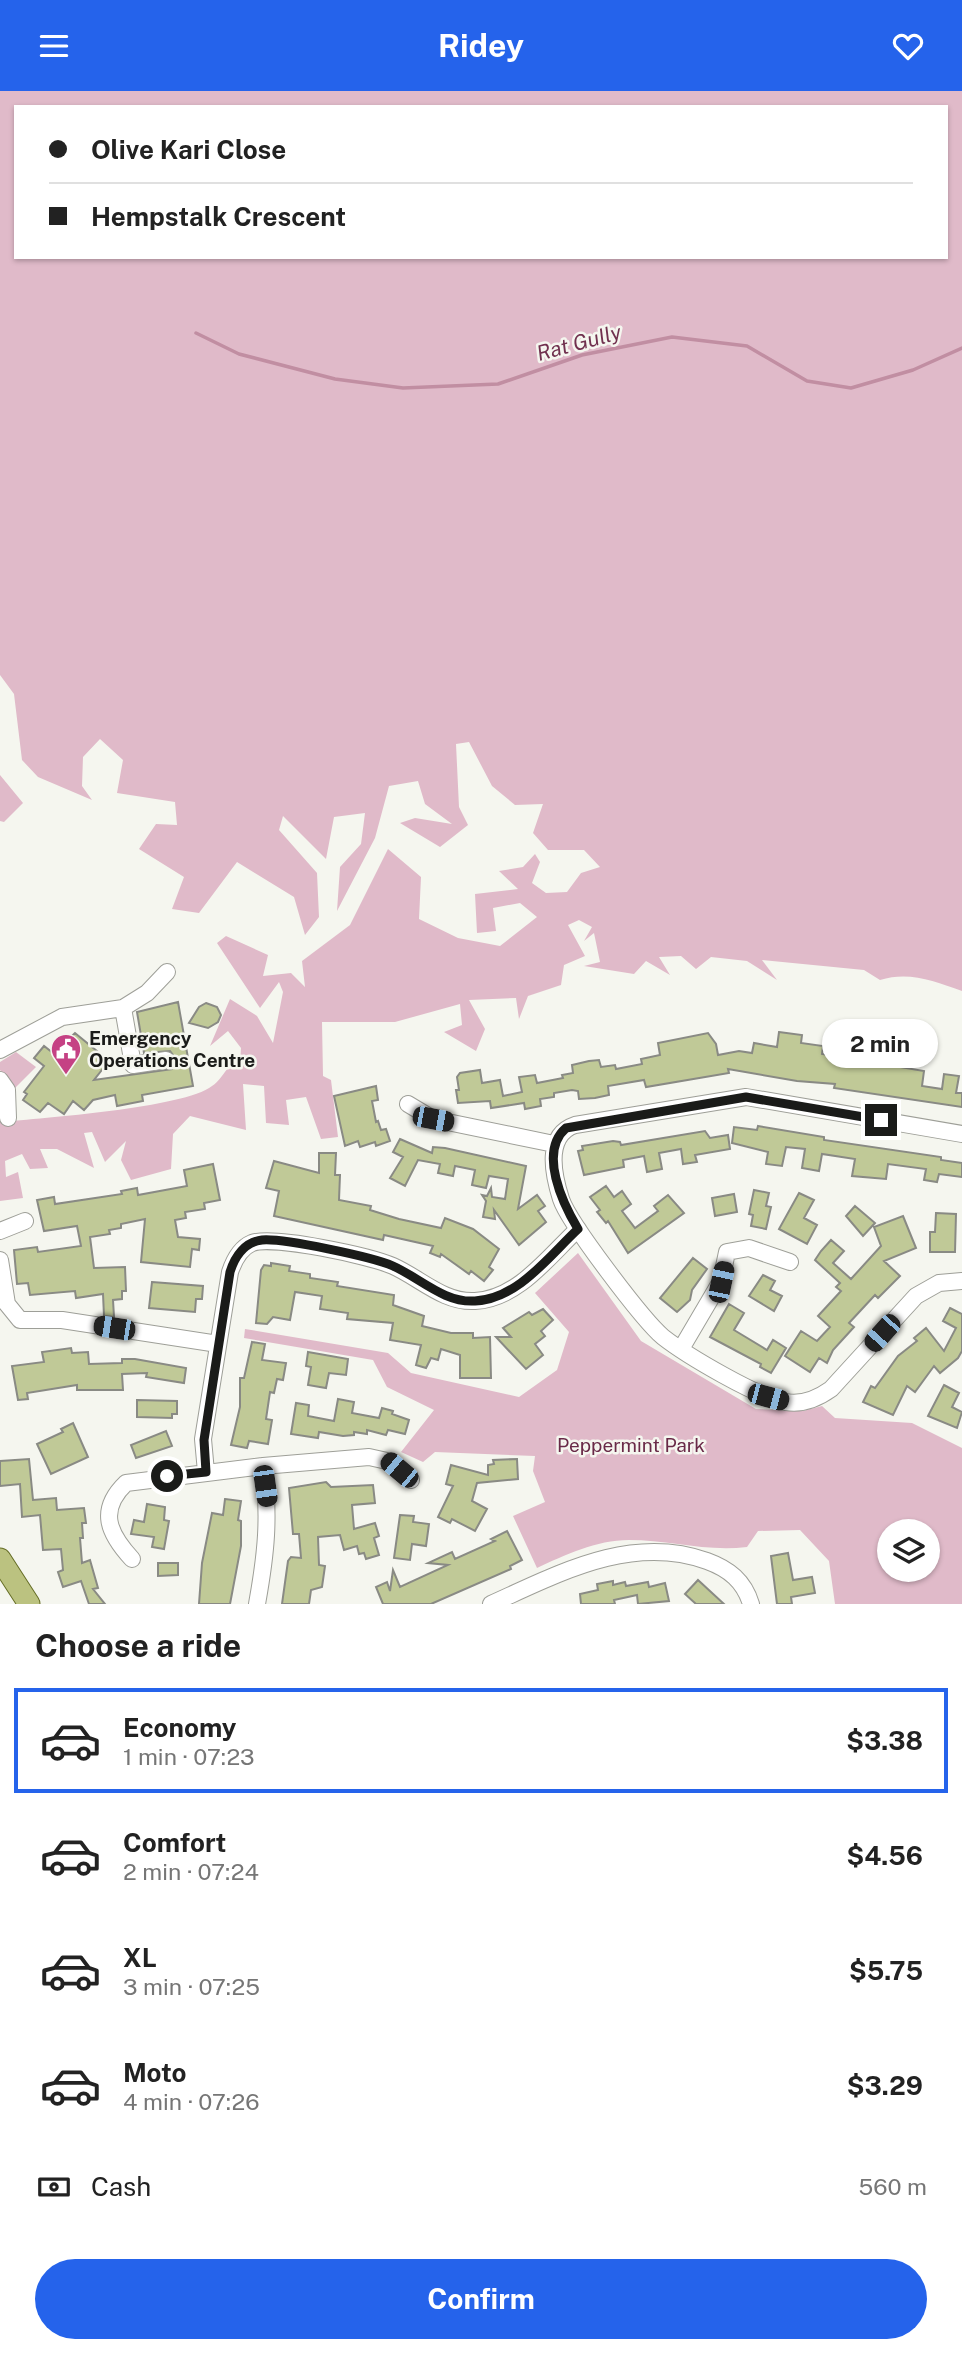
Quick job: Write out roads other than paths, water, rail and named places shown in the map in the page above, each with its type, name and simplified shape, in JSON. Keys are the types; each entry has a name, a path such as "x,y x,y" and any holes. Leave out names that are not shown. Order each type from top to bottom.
{"main road":[{"path":"0,1559 29,1604"}],"street":[{"path":"0,1050 62,1017 123,1008 147,993 167,972"},
{"path":"123,1008 133,1065 166,1060"},
{"path":"0,1080 7,1090 8,1118"},
{"path":"962,1134 746,1097 575,1125 560,1133 554,1144 562,1201 578,1229 644,1317 661,1336 681,1349 768,1397 787,1402 806,1402 831,1389 916,1296 940,1283 962,1281"},
{"path":"408,1104 433,1119 554,1144"},
{"path":"0,1231 25,1221"},
{"path":"206,1472 204,1440 233,1260 248,1245 274,1241 377,1260 411,1275 440,1294 472,1302 503,1295 519,1285 578,1229"},
{"path":"681,1349 721,1282 727,1252 749,1248 790,1262"},
{"path":"0,1260 7,1304 20,1319 62,1320 218,1344"},
{"path":"132,1559 119,1545 111,1528 112,1496 126,1483 262,1466 369,1457 387,1461 411,1480"},
{"path":"257,1604 268,1541 268,1507 262,1466"},
{"path":"491,1604 574,1567 648,1551 688,1555 718,1566 746,1588 751,1604"}],"waterway":[{"name":"Rat Gully","path":"196,333 239,354 335,379 403,388 498,384 582,355 672,337 747,346 807,381 851,388 913,370 962,348"}],"place":[{"name":"Emergency Operations Centre","path":"66,1076"}],"park label":[{"name":"Peppermint Park","path":"631,1445"}]}
